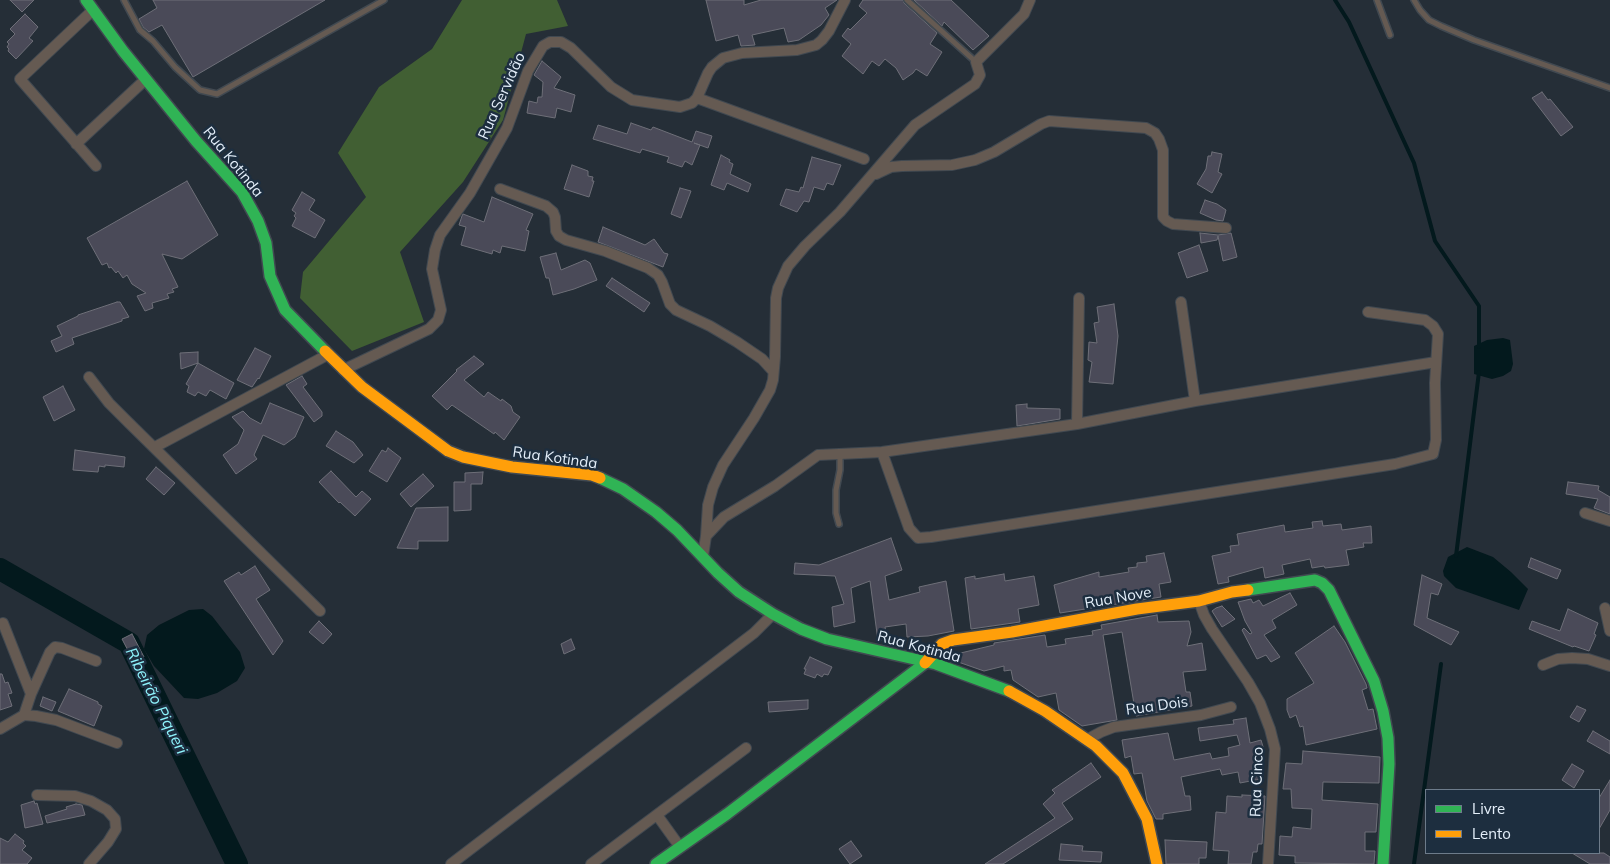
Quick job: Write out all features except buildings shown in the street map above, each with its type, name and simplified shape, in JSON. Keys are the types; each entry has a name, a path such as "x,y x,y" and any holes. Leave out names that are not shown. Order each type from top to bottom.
{"street":[{"name":"Rua Kotinda","path":"86,0 111,36 146,80 196,141 242,192 254,212 262,231 268,253 270,276 285,310 343,370 388,408 448,451 463,457 498,465 592,475 623,489 656,512 677,530 739,592 773,614 827,639 928,662 986,681 1015,693 1088,739 1106,754 1123,773 1147,819 1157,864"},
{"path":"845,0 829,31 816,45 797,50 742,53 723,58 708,73 697,98 864,159"},
{"path":"703,556 708,505 713,487 722,465 765,402 770,390 773,371 776,298 778,288 788,266 805,246 840,212 916,124 975,84 980,75 976,62 1024,14 1030,0"},
{"path":"93,10 20,79 96,166"},
{"name":"Rua Servidão","path":"343,370 429,329 438,320 441,310 432,269 440,235 470,193 507,128 528,71 542,46 550,42 561,42 571,48 611,87 632,100 680,107 692,103 697,98"},
{"path":"76,144 146,80"},
{"path":"871,176 891,167 952,165 975,160 994,152 1042,124 1049,122 1146,128 1155,133 1163,150 1163,217 1173,224 1226,228"},
{"path":"500,189 546,206 553,212 555,217 556,231 559,236 566,240 612,254 648,268 658,275 670,304 676,310 710,326 737,342 762,359 773,371"},
{"path":"1077,424 1079,298"},
{"path":"1181,302 1195,401"},
{"path":"882,452 909,528 918,538 941,536 1395,464 1432,454 1436,440 1438,334 1433,326 1425,320 1368,312"},
{"path":"155,447 328,354"},
{"path":"706,536 724,517 775,486 818,455 882,452 1077,424 1195,401 1436,362"},
{"path":"89,376 109,403 320,611"},
{"path":"1586,513 1610,521"},
{"name":"Rua Nove","path":"656,864 727,814 928,662 942,644 953,640 1012,632 1137,609 1199,601 1232,592 1315,580 1322,583 1329,590 1374,681 1383,711 1388,738 1389,764 1383,864"},
{"name":"Rua Cinco","path":"1199,601 1212,630 1248,682 1260,703 1270,729 1275,749 1268,864"},
{"path":"1604,608 1610,631"},
{"path":"451,864 754,633 773,614"},
{"path":"3,624 31,694"},
{"path":"24,715 31,694 50,652 55,648 62,648 96,661"},
{"path":"1543,665 1558,659 1572,658 1588,659 1610,666"},
{"name":"Rua Dois","path":"1088,739 1114,727 1201,715 1231,707"},
{"path":"0,729 24,715 56,720 117,743"},
{"path":"591,864 746,748"},
{"path":"37,795 74,796 91,801 107,810 114,819 116,829 108,842 89,864"},
{"path":"657,814 680,847"}],"lane":[{"path":"124,0 140,30 153,41 175,67 200,90 218,94 384,0"},
{"path":"907,0 976,62"},
{"path":"1376,0 1390,35"},
{"path":"1414,0 1429,20 1441,26 1474,40 1610,88"},
{"path":"839,524 836,513 836,490 840,470 840,453"}],"green space":[{"path":"462,0 557,0 568,26 526,34 503,120 463,182 400,252 424,322 352,351 300,298 303,272 366,197 338,153 379,87 432,49"}],"shaded area":[{"path":"1503,338 1510,340 1513,364 1511,371 1503,376 1492,379 1474,374 1474,346 1487,340"},
{"path":"1467,547 1493,557 1528,589 1519,610 1456,588 1444,576 1443,571 1448,557"},
{"path":"203,609 212,616 240,652 245,668 237,681 217,693 198,699 184,698 154,666 144,649 147,635 159,625 189,610"}],"waterway":[{"path":"1335,0 1349,22 1414,163 1435,241 1479,306 1479,347"},
{"path":"1456,556 1479,372"},
{"name":"Ribeirão Piqueri","path":"0,569 129,643 237,864"},
{"path":"1414,864 1441,664"}],"traffic: fast":[{"path":"86,0 123,51 196,141 242,192 258,221 266,243 270,276 285,310 325,351"},
{"path":"600,478 623,489 656,512 677,530 739,592 801,629 827,639 936,664 1009,691"},
{"path":"1248,590 1315,580 1322,583 1329,590 1374,681 1383,711 1388,738 1389,764 1383,864"},
{"path":"656,864 727,814 925,663"}],"traffic: slow":[{"path":"325,351 362,387 448,451 463,457 512,467 592,475 600,478"},
{"path":"925,663 942,644 953,640 1012,632 1137,609 1199,601 1232,592 1248,590"},
{"path":"1009,691 1045,711 1096,746 1123,773 1147,819 1157,864"}]}
